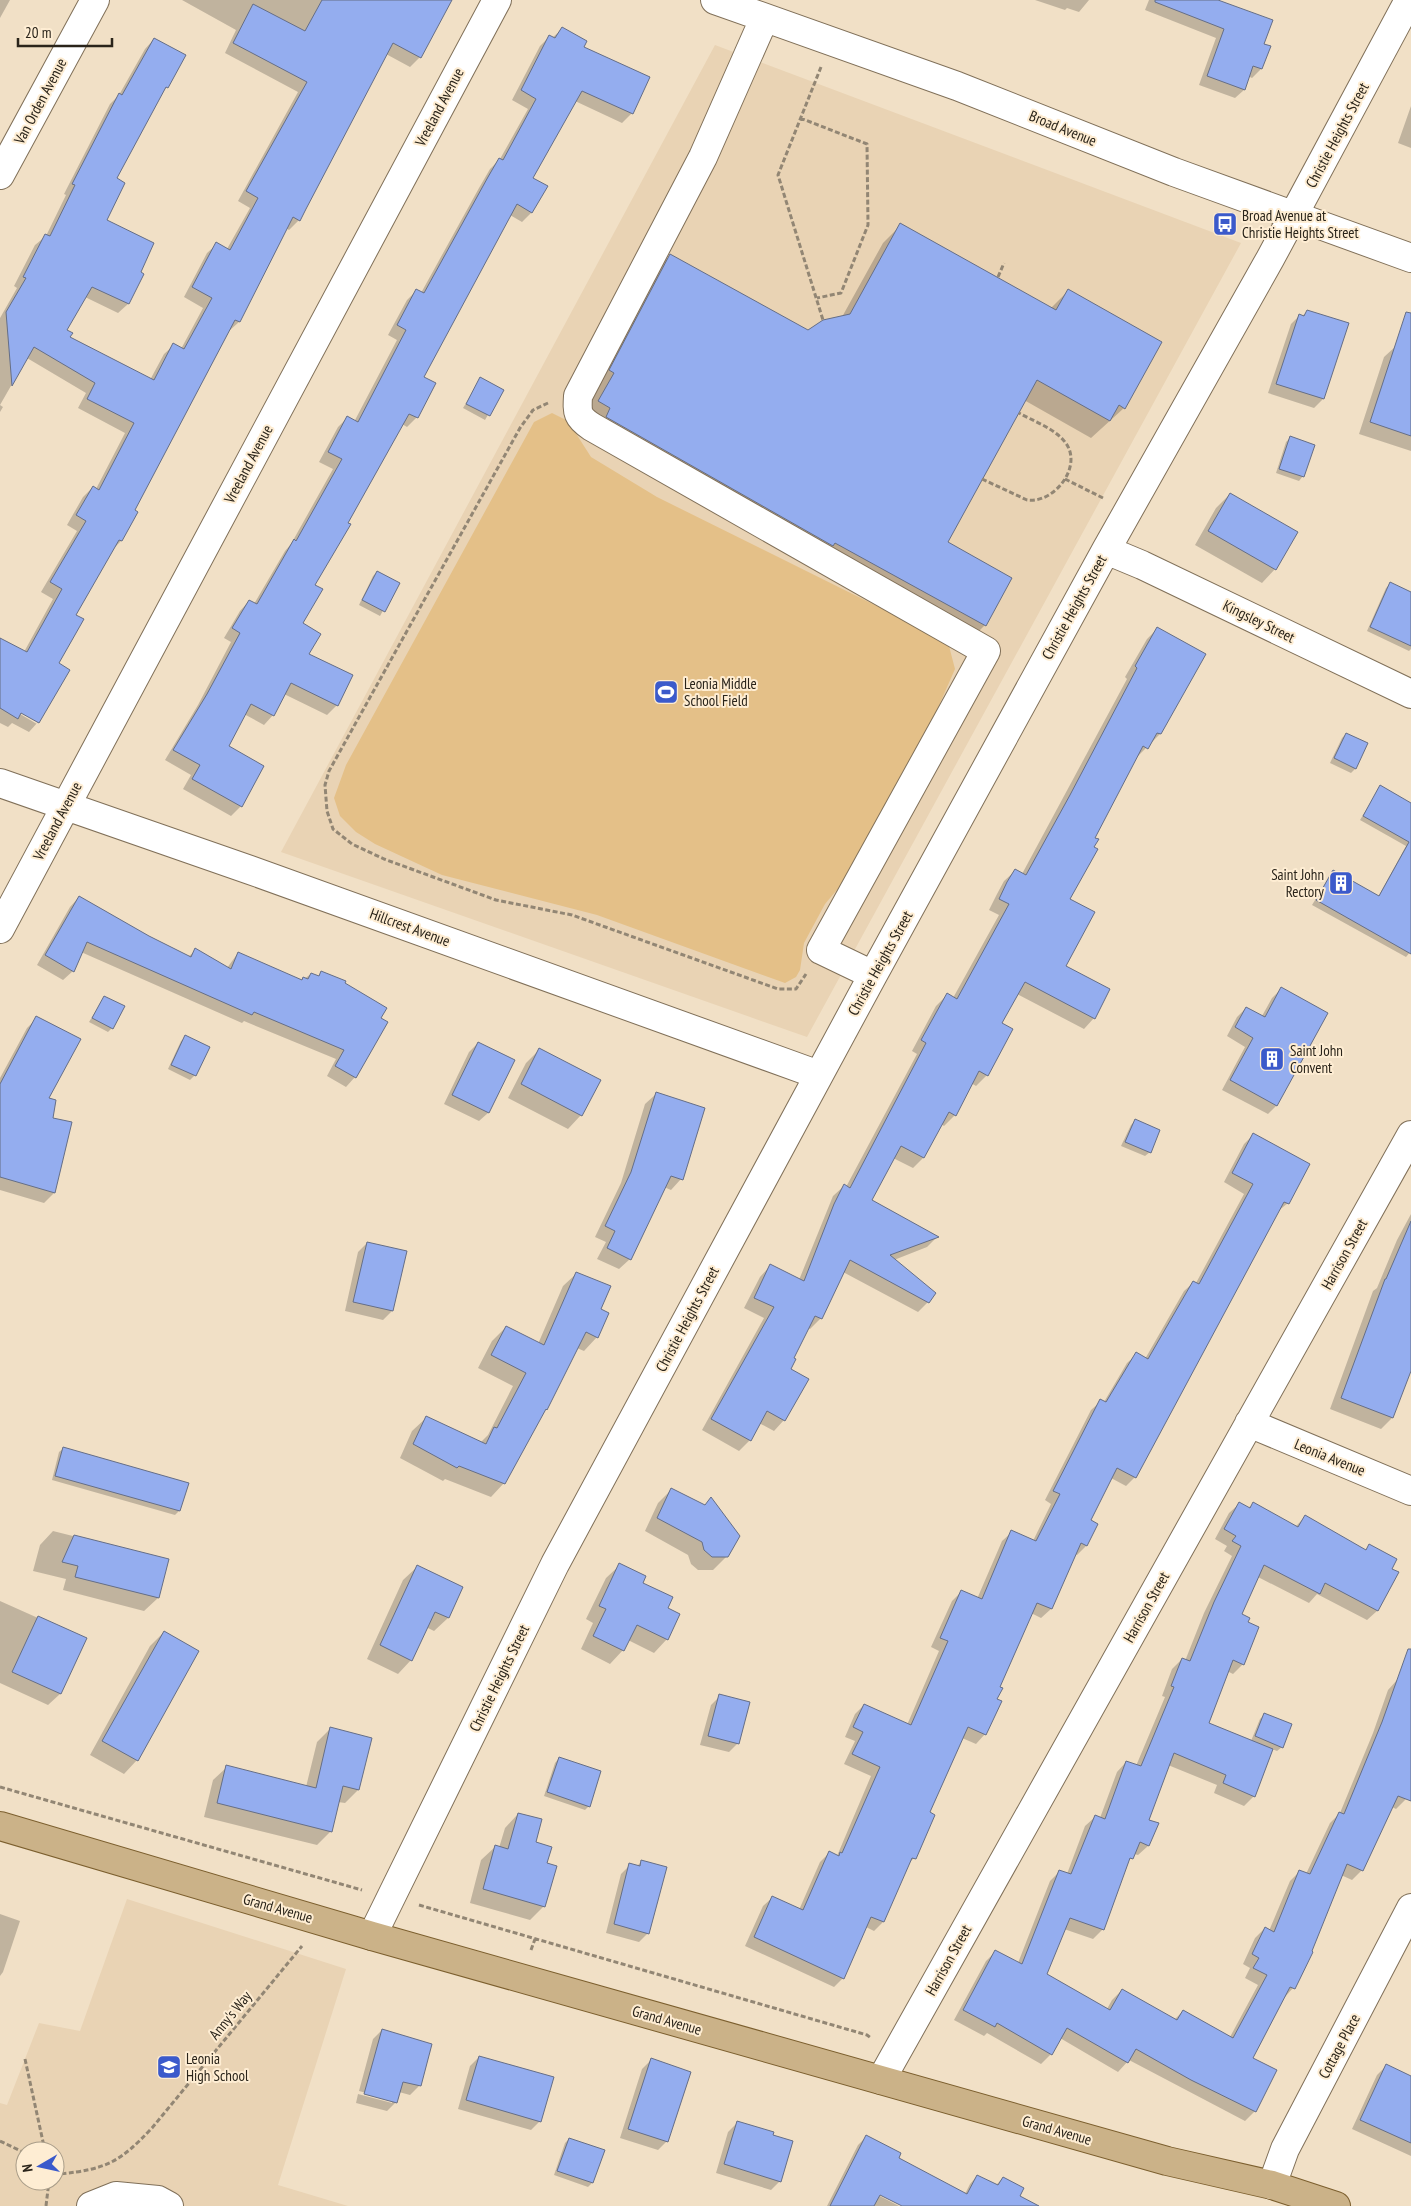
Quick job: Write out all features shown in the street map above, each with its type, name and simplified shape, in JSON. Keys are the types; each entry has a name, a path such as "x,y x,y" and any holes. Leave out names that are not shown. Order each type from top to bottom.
{"main road":[{"name":"Grand Avenue","path":"0,1826 372,1936 887,2069 1167,2161 1272,2185 1336,2206"}],"street":[{"name":"Van Orden Avenue","path":"0,175 94,0"},
{"name":"Vreeland Avenue","path":"0,929 497,0"},
{"name":"Broad Avenue","path":"715,0 957,86 1174,172 1411,258"},
{"name":"Christie Heights Street","path":"372,1936 556,1564 873,975 1129,508 1294,215 1409,0"},
{"path":"764,19 703,157 578,396 577,411 582,420 592,427 986,651 821,950 873,975"},
{"name":"Kingsley Street","path":"1106,550 1151,569 1411,694"},
{"name":"Hillcrest Avenue","path":"0,783 269,876 819,1075"},
{"name":"Harrison Street","path":"887,2069 1411,1135"},
{"name":"Leonia Avenue","path":"1249,1424 1411,1491"},
{"name":"Cottage Place","path":"1272,2185 1285,2149 1411,1908"},
{"path":"91,2206 116,2196 158,2200 169,2206"}],"path":[{"path":"823,320 778,175 831,41"},
{"path":"800,118 867,144 868,225 841,293 817,298"},
{"path":"998,278 1004,263"},
{"path":"578,396 559,398 533,410 520,428 329,771 325,785 327,812 333,829 352,844 384,859 496,900 572,915 778,990 796,989 821,950"},
{"path":"982,479 1027,500 1035,501 1049,496 1065,479 1070,458 1065,442 1050,429 1019,413"},
{"path":"1065,479 1129,508"},
{"path":"0,1787 354,1888"},
{"path":"424,1907 867,2035 887,2069"},
{"name":"Anny's Way","path":"65,2173 100,2168 131,2151 322,1921"},
{"path":"25,2059 43,2141"},
{"path":"0,2141 15,2148"},
{"path":"46,2206 48,2191"}],"shaded area":[{"path":"715,45 1241,243 807,1037 281,852"},
{"name":"Leonia Middle School Field","path":"552,413 568,421 591,457 657,497 917,626 949,646 955,669 934,717 847,878 825,904 804,943 800,970 796,977 785,983 597,915 442,875 375,844 356,832 340,816 334,798 346,765 534,422"},
{"name":"Leonia High School","path":"127,1899 346,1969 278,2185 348,2206 0,2206 0,2103 7,2105 39,2023 80,2031"}],"building":[{"path":"322,0 452,0 421,58 393,43 300,221 293,217 240,322 235,320 135,510 138,512 122,541 119,540 76,615 84,619 59,663 70,670 39,723 21,713 18,719 0,708 0,638 27,652 62,589 50,582 86,521 76,515 93,486 99,490 134,423 87,399 95,383 34,347 12,386 6,312 26,278 23,277 45,234 50,236 75,185 72,184 119,93 122,95 154,38 186,55 168,88 166,87 117,178 125,183 107,220 154,243 141,272 144,274 129,304 92,287 67,330 73,333 70,337 154,380 173,343 184,349 212,298 192,287 216,242 230,250 258,198 246,191 307,82 233,43 253,4 305,31"},
{"path":"1155,0 1218,0 1273,20 1264,44 1271,46 1262,69 1253,66 1245,90 1207,76 1224,29 1155,2"},
{"path":"562,27 587,41 584,47 650,77 633,114 582,91 533,178 548,186 532,213 517,204 424,377 436,383 418,418 409,414 348,523 351,524 315,585 323,589 303,623 321,634 309,654 353,675 338,706 291,683 274,716 251,704 229,746 264,766 242,807 192,779 200,765 173,750 207,694 240,633 232,628 249,600 257,604 294,539 296,541 342,459 328,452 347,416 358,422 406,330 397,325 416,289 424,293 488,177 499,158 503,160 536,99 521,90 549,35 555,38"},
{"path":"900,223 1056,310 1068,289 1162,342 1125,409 1119,405 1110,421 1037,380 948,542 1012,578 986,626 835,543 833,546 606,417 610,408 598,401 614,373 609,370 670,254 808,330 823,320 850,314"},
{"path":"1307,310 1349,323 1324,399 1276,384 1299,314 1304,316"},
{"path":"1406,312 1411,313 1411,436 1370,422"},
{"path":"480,377 504,390 490,416 466,404"},
{"path":"1290,436 1315,445 1304,477 1279,469"},
{"path":"1230,493 1298,532 1276,570 1208,531"},
{"path":"377,571 400,583 385,612 362,600"},
{"path":"1390,582 1411,592 1411,646 1370,627"},
{"path":"1157,627 1206,654 1161,734 1157,733 1148,749 1143,746 1095,838 1099,839 1094,847 1098,849 1070,899 1095,912 1066,966 1110,989 1095,1019 1025,982 1002,1023 1013,1029 988,1076 979,1071 956,1116 949,1112 924,1158 901,1146 872,1200 939,1237 890,1255 936,1293 929,1303 850,1260 822,1319 815,1316 794,1358 796,1359 791,1369 809,1379 785,1421 767,1411 751,1441 711,1419 774,1307 754,1298 770,1264 804,1281 834,1204 844,1184 850,1188 926,1043 921,1040 947,993 957,999 1009,904 999,899 1007,882 1015,869 1026,875 1070,795 1137,668 1135,666"},
{"path":"1346,733 1368,743 1356,769 1334,758"},
{"name":"Saint John Rectory","path":"1380,785 1411,803 1411,954 1316,900 1333,870 1379,896 1409,842 1363,816"},
{"path":"79,896 149,936 191,957 195,948 231,969 238,952 302,980 303,977 308,979 311,973 319,976 321,971 346,981 345,983 387,1008 381,1018 388,1022 356,1078 335,1066 344,1050 254,1012 252,1015 87,942 74,972 45,955"},
{"name":"Saint John Convent","path":"1281,987 1328,1013 1277,1106 1230,1080 1253,1038 1235,1027 1246,1007 1265,1017"},
{"path":"104,996 125,1006 113,1029 92,1018"},
{"path":"36,1016 81,1039 49,1098 56,1100 53,1118 72,1122 55,1193 0,1177 0,1084"},
{"path":"185,1035 210,1047 196,1076 171,1065"},
{"path":"478,1042 515,1060 489,1113 452,1095"},
{"path":"539,1048 601,1080 582,1116 521,1084"},
{"path":"656,1092 705,1108 683,1180 671,1176 631,1260 607,1248 615,1231 605,1226 631,1172"},
{"path":"1135,1119 1160,1130 1151,1153 1125,1142"},
{"path":"1253,1133 1310,1164 1289,1204 1284,1202 1136,1478 1117,1468 1091,1520 1098,1524 1087,1546 1081,1543 1052,1609 1037,1603 1000,1687 1003,1688 997,1699 1002,1701 986,1735 968,1727 930,1812 935,1815 916,1859 912,1858 884,1922 871,1917 844,1979 754,1937 772,1896 803,1910 829,1851 839,1856 840,1852 842,1853 880,1767 852,1754 863,1732 853,1727 864,1704 911,1725 948,1641 940,1638 961,1590 982,1599 1011,1530 1036,1541 1060,1494 1053,1491 1100,1399 1106,1402 1136,1352 1148,1359 1193,1281 1199,1284 1253,1184 1232,1173"},
{"path":"1411,1221 1411,1371 1393,1418 1341,1398 1385,1279"},
{"path":"367,1242 407,1251 393,1311 353,1302"},
{"path":"576,1272 611,1286 601,1309 609,1313 598,1338 586,1332 547,1410 505,1484 459,1466 457,1468 413,1444 426,1416 486,1444 494,1427 497,1428 526,1373 491,1355 506,1326 544,1345"},
{"path":"63,1447 189,1483 180,1511 55,1476"},
{"path":"671,1488 705,1505 711,1497 740,1536 728,1557 712,1557 704,1550 702,1542 657,1518"},
{"path":"1239,1502 1250,1508 1253,1502 1298,1527 1305,1515 1366,1550 1369,1544 1397,1559 1392,1569 1399,1572 1378,1611 1325,1583 1320,1594 1264,1565 1242,1614 1250,1618 1248,1622 1259,1627 1244,1665 1233,1660 1209,1723 1273,1749 1255,1797 1223,1783 1226,1775 1174,1753 1149,1820 1159,1823 1149,1846 1140,1842 1133,1859 1130,1858 1104,1930 1070,1918 1047,1974 1110,2010 1122,1989 1177,2020 1183,2010 1233,2038 1267,1975 1253,1968 1259,1958 1252,1954 1265,1927 1274,1932 1299,1870 1310,1874 1339,1812 1344,1814 1382,1722 1408,1649 1411,1649 1411,1801 1398,1796 1363,1871 1347,1864 1313,1952 1295,1989 1290,1987 1253,2058 1277,2070 1256,2112 1191,2080 1136,2049 1128,2063 1067,2028 1052,2055 997,2023 995,2027 963,2010 995,1950 1022,1964 1059,1870 1071,1874 1095,1815 1105,1819 1126,1761 1141,1766 1174,1687 1171,1686 1182,1658 1190,1661 1214,1602 1241,1546 1232,1541 1236,1536 1224,1529"},
{"path":"74,1535 169,1559 159,1598 75,1577 78,1566 62,1562"},
{"path":"619,1563 646,1576 643,1583 673,1597 668,1608 680,1614 668,1640 637,1625 624,1651 593,1636 606,1609 599,1606"},
{"path":"417,1565 463,1587 449,1618 435,1612 412,1661 380,1645"},
{"path":"38,1616 87,1638 61,1694 12,1672"},
{"path":"164,1631 199,1651 138,1761 102,1741"},
{"path":"719,1694 750,1702 739,1744 708,1736"},
{"path":"1264,1713 1292,1724 1283,1748 1255,1736"},
{"path":"330,1727 372,1738 359,1790 343,1786 332,1832 217,1803 226,1765 316,1788"},
{"path":"559,1757 601,1771 590,1807 547,1792"},
{"path":"518,1813 542,1819 536,1842 552,1847 547,1863 557,1866 545,1907 483,1889 495,1845 508,1849"},
{"path":"641,1860 667,1867 649,1934 614,1924 629,1863 640,1866"},
{"path":"382,2029 432,2044 421,2086 403,2082 397,2103 364,2094"},
{"path":"479,2056 554,2077 541,2122 466,2100"},
{"path":"651,2058 691,2072 668,2142 628,2129"},
{"path":"1386,2064 1411,2076 1411,2143 1360,2120"},
{"path":"737,2121 774,2132 773,2135 793,2141 781,2182 724,2164"},
{"path":"866,2135 901,2153 899,2158 967,2194 977,2175 998,2185 1003,2177 1024,2188 1020,2196 1039,2206 902,2206 880,2195 874,2206 830,2206"},
{"path":"569,2138 605,2150 593,2183 557,2171"}],"place":[{"name":"Broad Avenue at Christie Heights Street","path":"1225,224"},
{"name":"Leonia Middle School Field","path":"666,692"},
{"name":"Saint John Rectory","path":"1341,883"},
{"name":"Saint John Convent","path":"1272,1059"},
{"name":"Leonia High School","path":"169,2067"}]}
